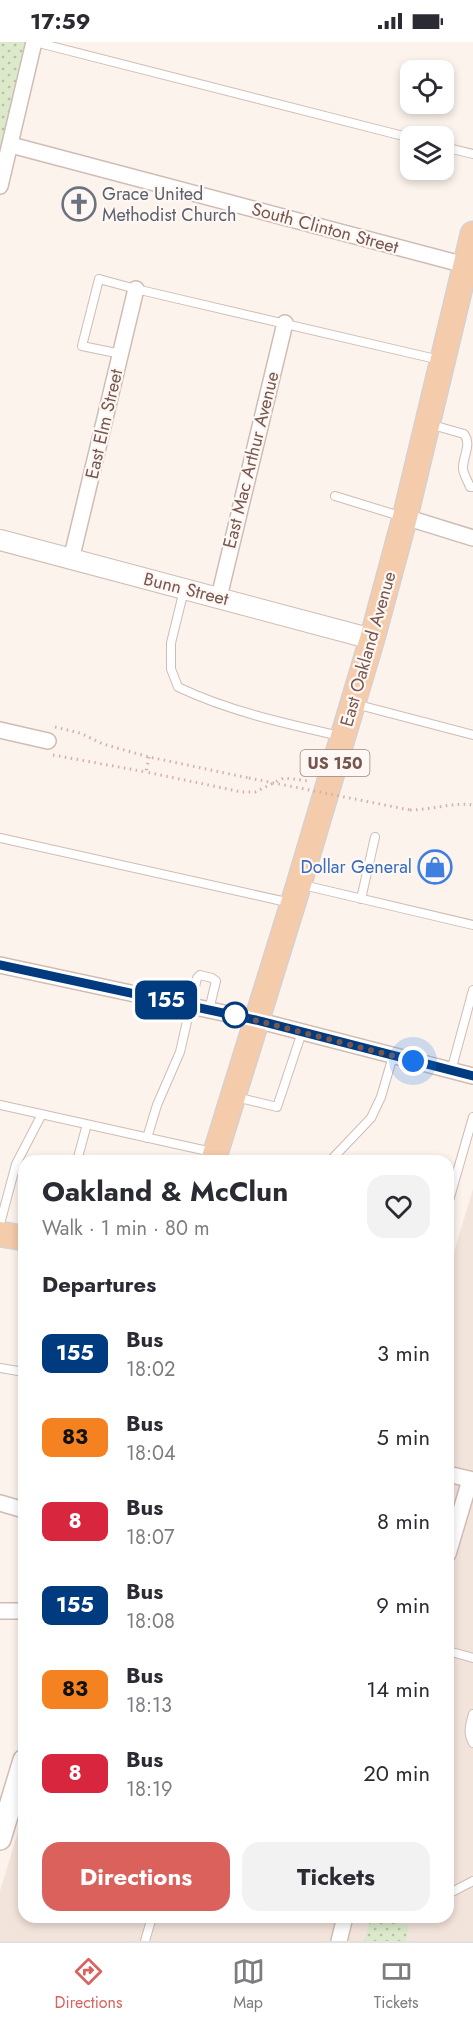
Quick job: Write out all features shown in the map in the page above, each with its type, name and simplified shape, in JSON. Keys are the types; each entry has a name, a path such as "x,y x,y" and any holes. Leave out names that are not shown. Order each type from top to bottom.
{"main road":[{"name":"East Oakland Avenue","path":"215,1155 354,703 405,517 470,251"},
{"path":"0,1234 18,1237"},
{"path":"0,1839 18,1780"}],"street":[{"path":"0,186 34,42"},
{"name":"South Clinton Street","path":"11,145 470,251"},
{"name":"East Elm Street","path":"71,560 136,289"},
{"name":"East Mac Arthur Avenue","path":"219,597 285,323"},
{"path":"405,517 473,538"},
{"name":"Bunn Street","path":"0,540 372,639"},
{"path":"0,730 48,741"},
{"path":"0,965 256,1020 473,1076"},
{"path":"454,1476 471,1480 454,1535"},
{"path":"0,1503 18,1508"},
{"path":"0,1611 18,1611"},
{"path":"339,1941 344,1923"}],"lane":[{"path":"34,42 400,135"},
{"path":"454,149 473,154"},
{"path":"121,354 82,346 99,279 442,360"},
{"path":"427,424 464,434 468,442 463,470 470,487 473,488"},
{"path":"335,496 405,517"},
{"path":"184,588 171,643 171,669 178,687 201,698 343,737"},
{"path":"354,703 473,735"},
{"path":"361,899 375,837"},
{"path":"0,838 296,894 361,899 473,925"},
{"path":"147,1138 157,1104 180,1052 198,976 212,978 216,981 209,1010"},
{"path":"451,1071 473,990"},
{"path":"232,1096 277,1107 302,1032"},
{"path":"336,1155 370,1118 381,1097 393,1056"},
{"path":"0,1105 147,1138 207,1155"},
{"path":"21,1155 42,1114"},
{"path":"454,1183 473,1117"},
{"path":"79,1155 87,1124"},
{"path":"0,1224 18,1160"},
{"path":"0,1368 18,1371"},
{"path":"454,1653 473,1658"},
{"path":"473,1714 468,1731 473,1743"},
{"path":"454,1891 473,1881"},
{"path":"145,1941 150,1923"}],"path":[{"path":"309,781 284,778 255,792 242,792 45,754 51,726 80,733 103,744 149,757 249,778 410,810 426,810 449,805 473,805"},
{"path":"146,772 149,757"}],"shaded area":[{"path":"473,1189 473,1941 0,1941 0,1891 18,1832 18,1923 454,1923 454,1252"}],"green space":[{"path":"0,42 26,42 0,149"},
{"path":"369,1923 396,1923 409,1926 405,1941 364,1941"}],"bus line":[{"name":"155","path":"0,965 256,1020 473,1076"}],"place":[{"name":"Grace United Methodist Church","path":"79,204"},
{"name":"Dollar General","path":"435,867"}],"route":[{"path":"235,1015 413,1061"}]}
